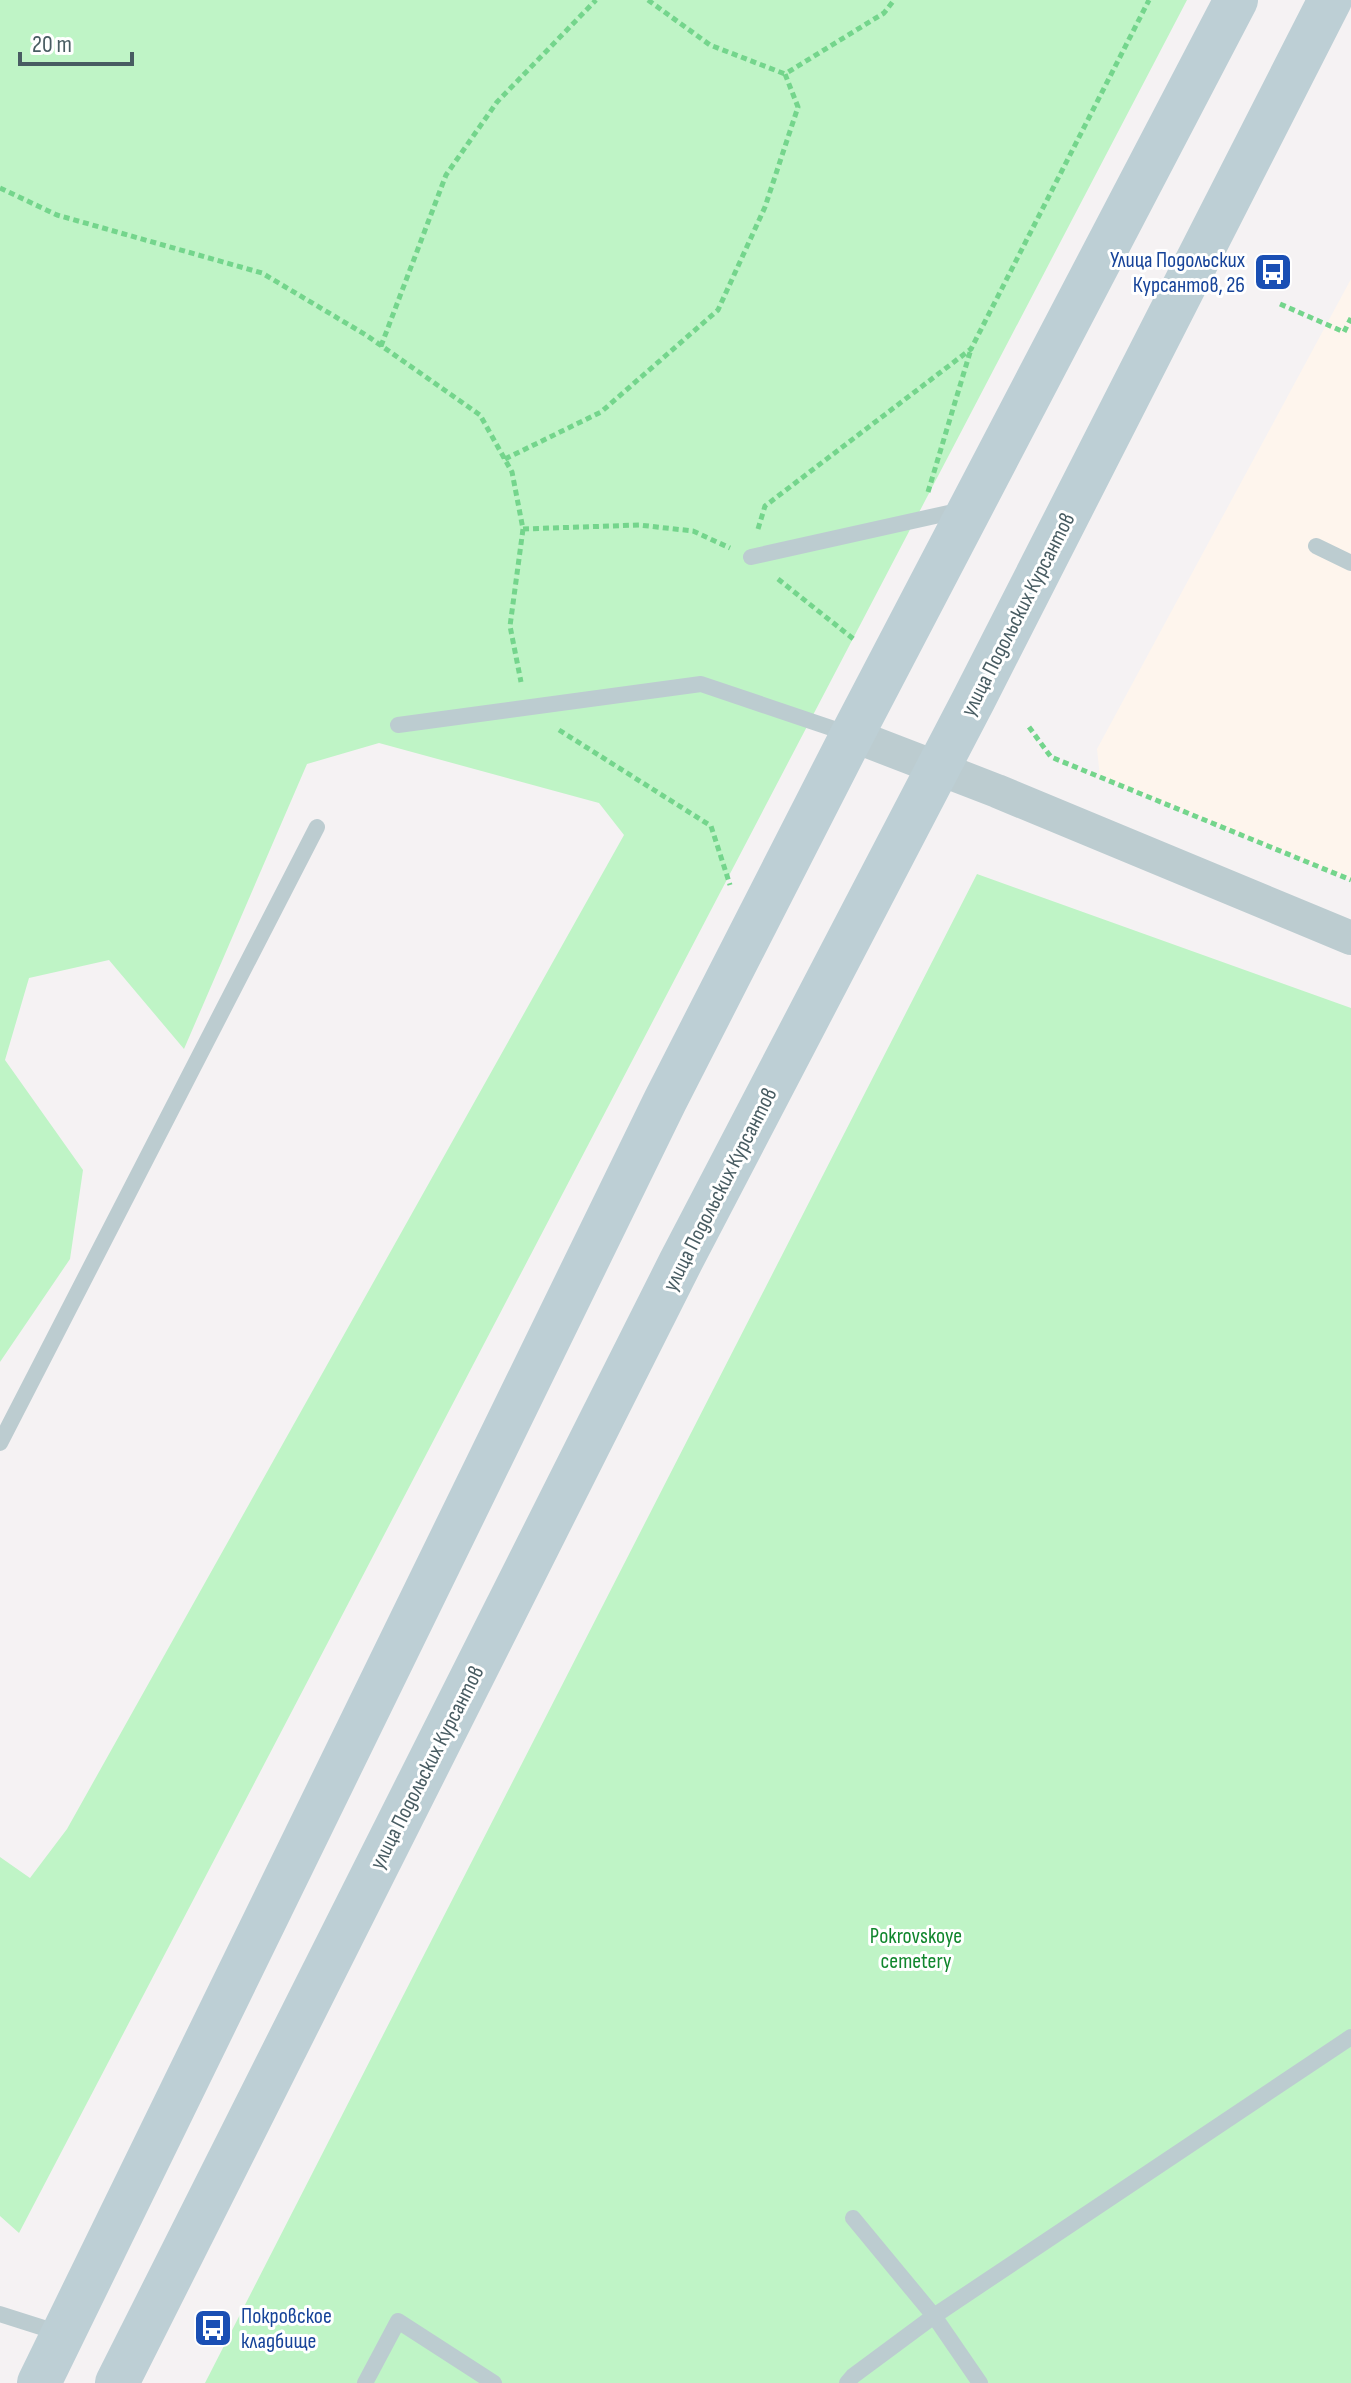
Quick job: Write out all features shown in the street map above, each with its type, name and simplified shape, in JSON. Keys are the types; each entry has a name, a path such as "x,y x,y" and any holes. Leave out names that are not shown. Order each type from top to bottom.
{"main road":[{"path":"39,2383 665,1101 852,735 1236,0"},
{"name":"улица Подольских Курсантов","path":"117,2383 680,1263 938,768 1330,0"}],"street":[{"path":"852,735 1351,938"}],"lane":[{"path":"751,557 971,508"},
{"path":"1316,546 1351,563"},
{"path":"398,725 701,684 852,735"},
{"path":"0,1443 317,827"},
{"path":"852,2381 934,2316 1351,2037"},
{"path":"853,2218 934,2316 980,2383"},
{"path":"0,2314 64,2335"},
{"path":"365,2383 398,2321 494,2383"}],"path":[{"path":"381,346 446,175 497,102 596,0"},
{"path":"505,459 601,412 718,310 765,207 798,107 785,74 710,45 648,0"},
{"path":"785,74 884,13 894,0"},
{"path":"919,520 971,349 1149,0"},
{"path":"0,188 57,215 262,273 381,346 480,415 512,472 523,529 510,626 526,709 711,826 735,897"},
{"path":"1280,304 1344,332 1351,318"},
{"path":"751,557 765,506 971,349"},
{"path":"523,529 639,525 693,531 751,557 856,641"},
{"path":"1029,727 1051,757 1351,880"}],"shaded area":[{"path":"1351,279 1351,880 1100,777 1097,749"}],"green space":[{"path":"0,0 1187,0 19,2233 0,2216 0,1857 30,1878 67,1829 624,835 599,803 379,743 307,764 184,1049 109,960 29,978 5,1060 83,1170 70,1259 0,1362"},
{"name":"Pokrovskoye cemetery","path":"977,874 1351,1008 1351,2383 205,2383"}],"place":[{"name":"Улица Подольских Курсантов, 26","path":"1273,272"},
{"name":"Покровское кладбище","path":"213,2328"}]}
